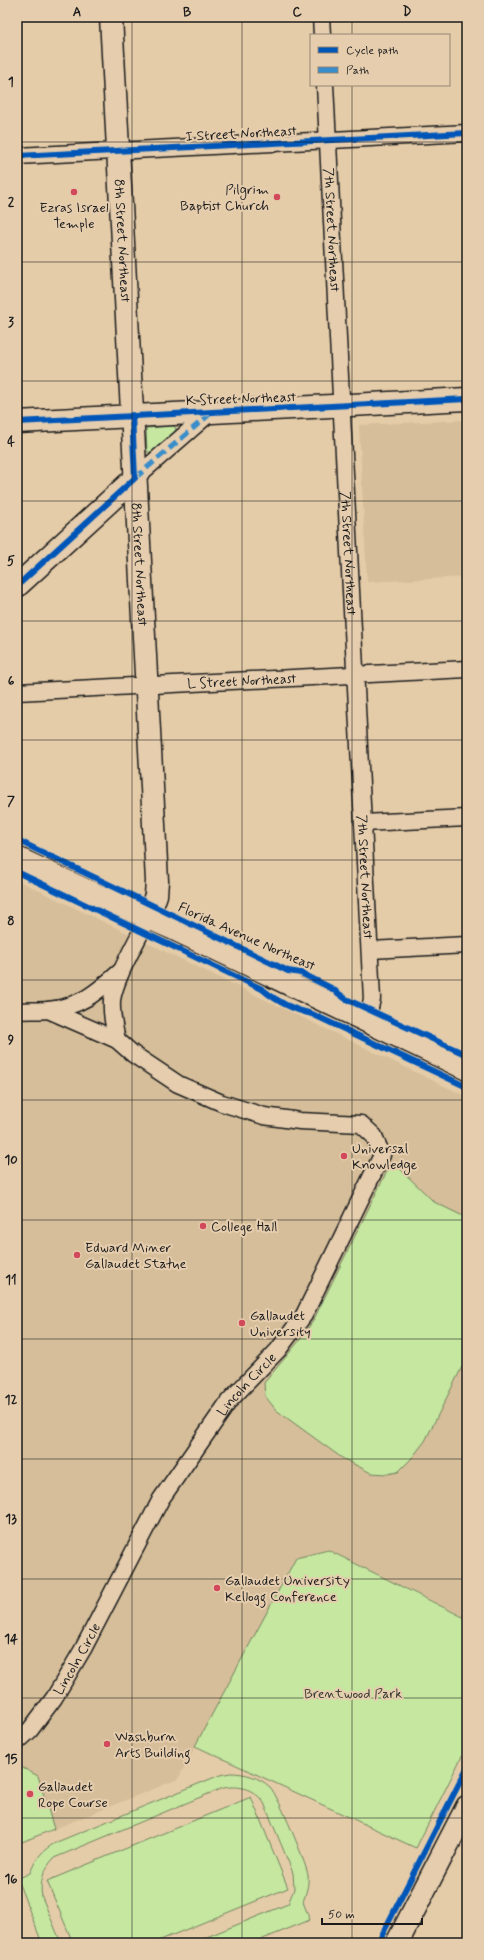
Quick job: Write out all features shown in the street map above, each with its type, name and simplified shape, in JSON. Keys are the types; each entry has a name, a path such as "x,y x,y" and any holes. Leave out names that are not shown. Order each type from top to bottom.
{"main road":[{"name":"8th Street Northeast","path":"111,17 157,881 156,895 148,918"},
{"name":"K Street Northeast","path":"17,422 467,399"},
{"path":"17,586 135,478"},
{"name":"Florida Avenue Northeast","path":"17,858 148,918 467,1069"},
{"path":"397,1943 467,1807"}],"street":[{"path":"321,17 322,34"},
{"name":"7th Street Northeast","path":"325,86 370,950 372,999 366,1021"},
{"name":"I Street Northeast","path":"17,156 467,133"},
{"path":"135,478 212,411"},
{"name":"L Street Northeast","path":"17,692 146,684 467,669"},
{"path":"363,823 467,818"},
{"name":"Lincoln Circle","path":"117,1040 113,1023 112,999 122,970 148,918"},
{"path":"370,950 467,945"},
{"name":"Lincoln Circle","path":"17,1012 48,1010 72,1006 94,995 122,970"},
{"name":"Lincoln Circle","path":"17,1742 30,1730 54,1698 82,1649 161,1499 228,1401 278,1350 304,1315 382,1155 374,1136 362,1124 300,1121 264,1116 222,1103 178,1084 132,1054 117,1040 48,1010"}],"shaded area":[{"path":"467,420 467,577 367,582 359,425"},
{"name":"Gallaudet University","path":"17,880 467,1097 467,1618 327,1549 296,1558 178,1779 17,1844"}],"green space":[{"path":"173,426 176,428 175,432 152,452 147,452 146,428"},
{"path":"396,1165 434,1202 467,1218 467,1357 425,1441 411,1459 398,1472 387,1474 371,1473 342,1458 276,1410 265,1396 264,1383 299,1341 313,1321 389,1167"},
{"name":"Brentwood Park","path":"328,1550 467,1619 467,1746 416,1848 195,1746 296,1558"},
{"name":"Gallaudet Rope Course","path":"21,1767 38,1776 54,1829 17,1844 17,1770"},
{"path":"230,1773 256,1778 270,1787 279,1802 308,1875 307,1889 303,1902 310,1920 253,1943 192,1943 288,1904 294,1889 293,1873 264,1803 255,1794 245,1788 233,1787 220,1789 54,1858 47,1866 43,1876 41,1891 42,1897 61,1943 42,1943 17,1879 30,1873 43,1851 57,1842 220,1775"},
{"path":"251,1797 288,1888 153,1943 73,1943 47,1881"}],"marked path":[{"path":"135,478 211,413"}],"cycle path":[{"path":"17,156 467,133"},
{"path":"17,422 467,399"},
{"path":"17,586 135,478 132,415"},
{"path":"17,840 288,971 301,973 331,988 346,999 467,1055"},
{"path":"17,872 262,989 286,1004 312,1014 467,1087"},
{"path":"378,1943 467,1768"}],"place":[{"name":"Ezras Israel Temple","path":"74,192"},
{"name":"Pilgrim Baptist Church","path":"277,197"},
{"name":"Universal Knowledge","path":"344,1156"},
{"name":"College Hall","path":"203,1226"},
{"name":"Edward Miner Gallaudet Statue","path":"77,1255"},
{"name":"Gallaudet University","path":"242,1323"},
{"name":"Gallaudet University Kellogg Conference","path":"217,1588"},
{"name":"Washburn Arts Building","path":"107,1744"},
{"name":"Gallaudet Rope Course","path":"30,1794"}]}
